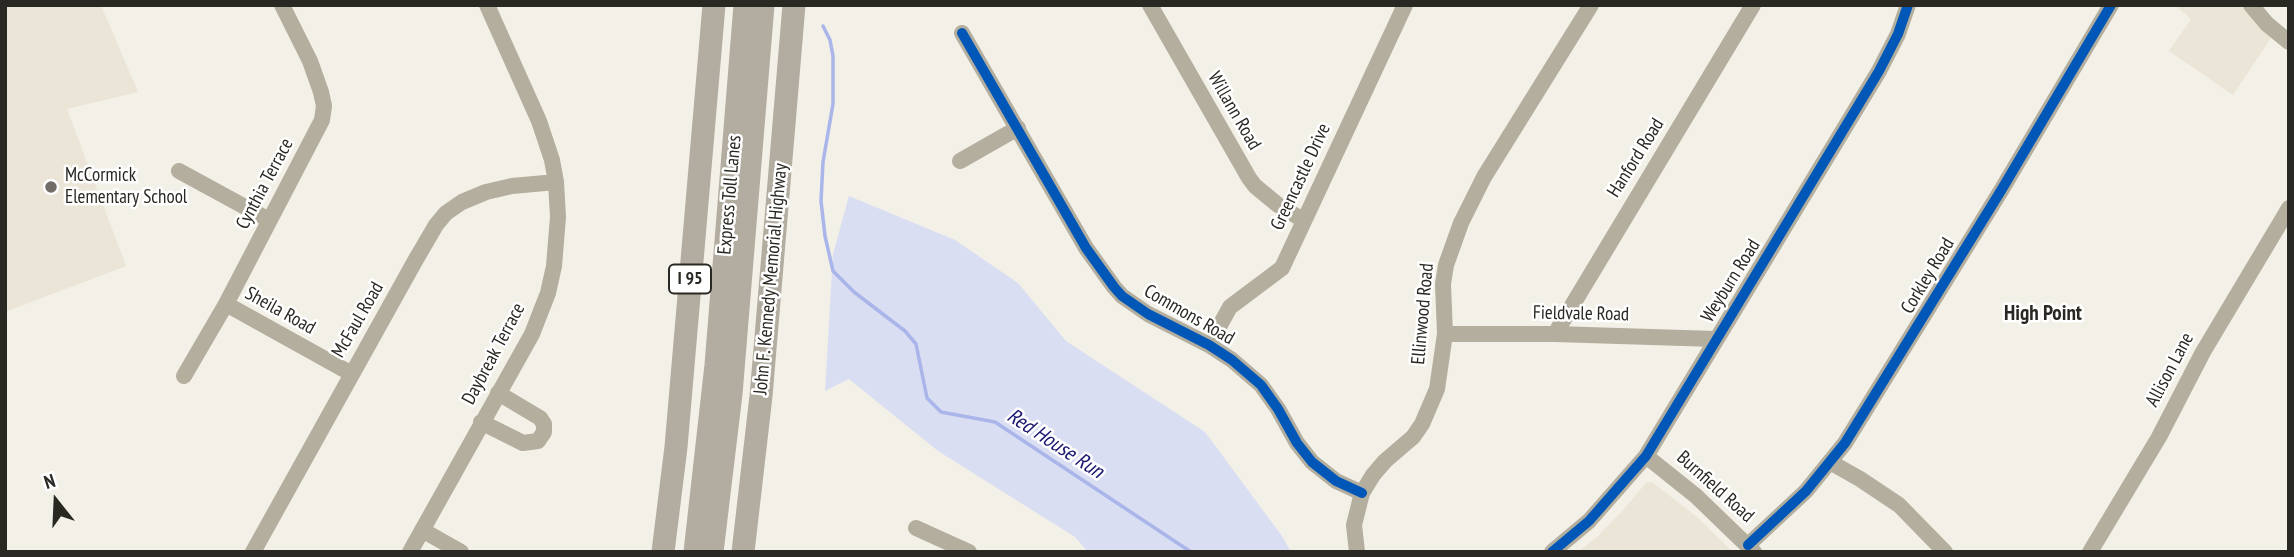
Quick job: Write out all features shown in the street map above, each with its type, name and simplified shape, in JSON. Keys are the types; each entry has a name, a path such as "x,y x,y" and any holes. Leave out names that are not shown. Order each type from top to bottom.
{"highway":[{"name":"I 95","path":"663,552 676,447 714,5"},
{"name":"Express Toll Lanes","path":"695,552 717,352 745,5"},
{"name":"Express Toll Lanes","path":"712,552 731,394 763,5"},
{"name":"John F. Kennedy Memorial Highway","path":"743,552 761,396 794,5"}],"street":[{"name":"Cynthia Terrace","path":"184,376 226,304 319,128 324,106 321,92 310,61 282,5"},
{"name":"Daybreak Terrace","path":"410,552 532,334 548,293 554,266 558,227 556,183 551,160 539,121 487,5"},
{"name":"Willann Road","path":"1150,5 1249,178 1270,199 1303,220"},
{"name":"Ellinwood Road","path":"1357,552 1354,525 1362,493 1385,461 1413,437 1422,424 1437,389 1445,334 1443,284 1446,265 1461,223 1484,177 1591,5"},
{"name":"Hanford Road","path":"1555,334 1753,5"},
{"name":"Weyburn Road","path":"1552,552 1589,521 1646,456 1879,71 1898,34 1908,5"},
{"name":"Corkley Road","path":"1751,549 1845,443 2111,5"},
{"path":"2251,5 2267,24 2289,43"},
{"name":"Greencastle Drive","path":"1209,345 1230,307 1282,268 1401,7"},
{"name":"Commons Road","path":"962,33 1086,248 1114,287 1141,309 1232,359 1261,385 1312,462 1336,481 1362,493"},
{"path":"960,161 1018,128"},
{"path":"178,171 269,220"},
{"name":"McFaul Road","path":"253,552 422,249 446,213 462,202 486,192 512,186 556,183"},
{"name":"Allison Lane","path":"2090,552 2159,437 2203,352 2289,208"},
{"name":"Sheila Road","path":"226,304 352,374"},
{"name":"Fieldvale Road","path":"1445,334 1715,339"},
{"path":"481,422 523,443 538,441 544,432 544,424 540,418 498,393"},
{"name":"Burnfield Road","path":"1646,456 1696,496 1751,549"},
{"path":"1830,462 1899,505 1945,552"},
{"path":"916,528 939,536 969,552"},
{"path":"422,530 461,552"}],"shaded area":[{"name":"McCormick Elementary School","path":"5,5 101,5 138,92 67,109 126,266 5,312"},
{"path":"2175,5 2240,5 2271,38 2233,95 2169,51 2191,19"},
{"path":"849,196 955,240 1018,283 1066,341 1205,432 1291,552 1088,552 1075,537 938,451 849,379 825,391 833,254"},
{"path":"1652,482 1697,517 1733,552 1578,552 1598,536 1646,483"}],"waterway":[{"name":"Red House Run","path":"823,26 830,40 833,56 833,104 823,162 821,201 833,271 854,292 905,331 916,344 927,398 941,412 995,422 1191,552"}],"cycle path":[{"path":"1552,552 1589,521 1646,456 1879,71 1898,34 1908,5"},
{"path":"1748,545 1806,491 1845,443 2002,189 2111,5"},
{"path":"962,33 1086,248 1114,287 1148,314 1209,345 1232,360 1261,385 1312,462 1336,481 1362,493"}],"place":[{"name":"McCormick Elementary School","path":"51,187"}],"district":[{"name":"High Point","path":"2043,314"}]}
